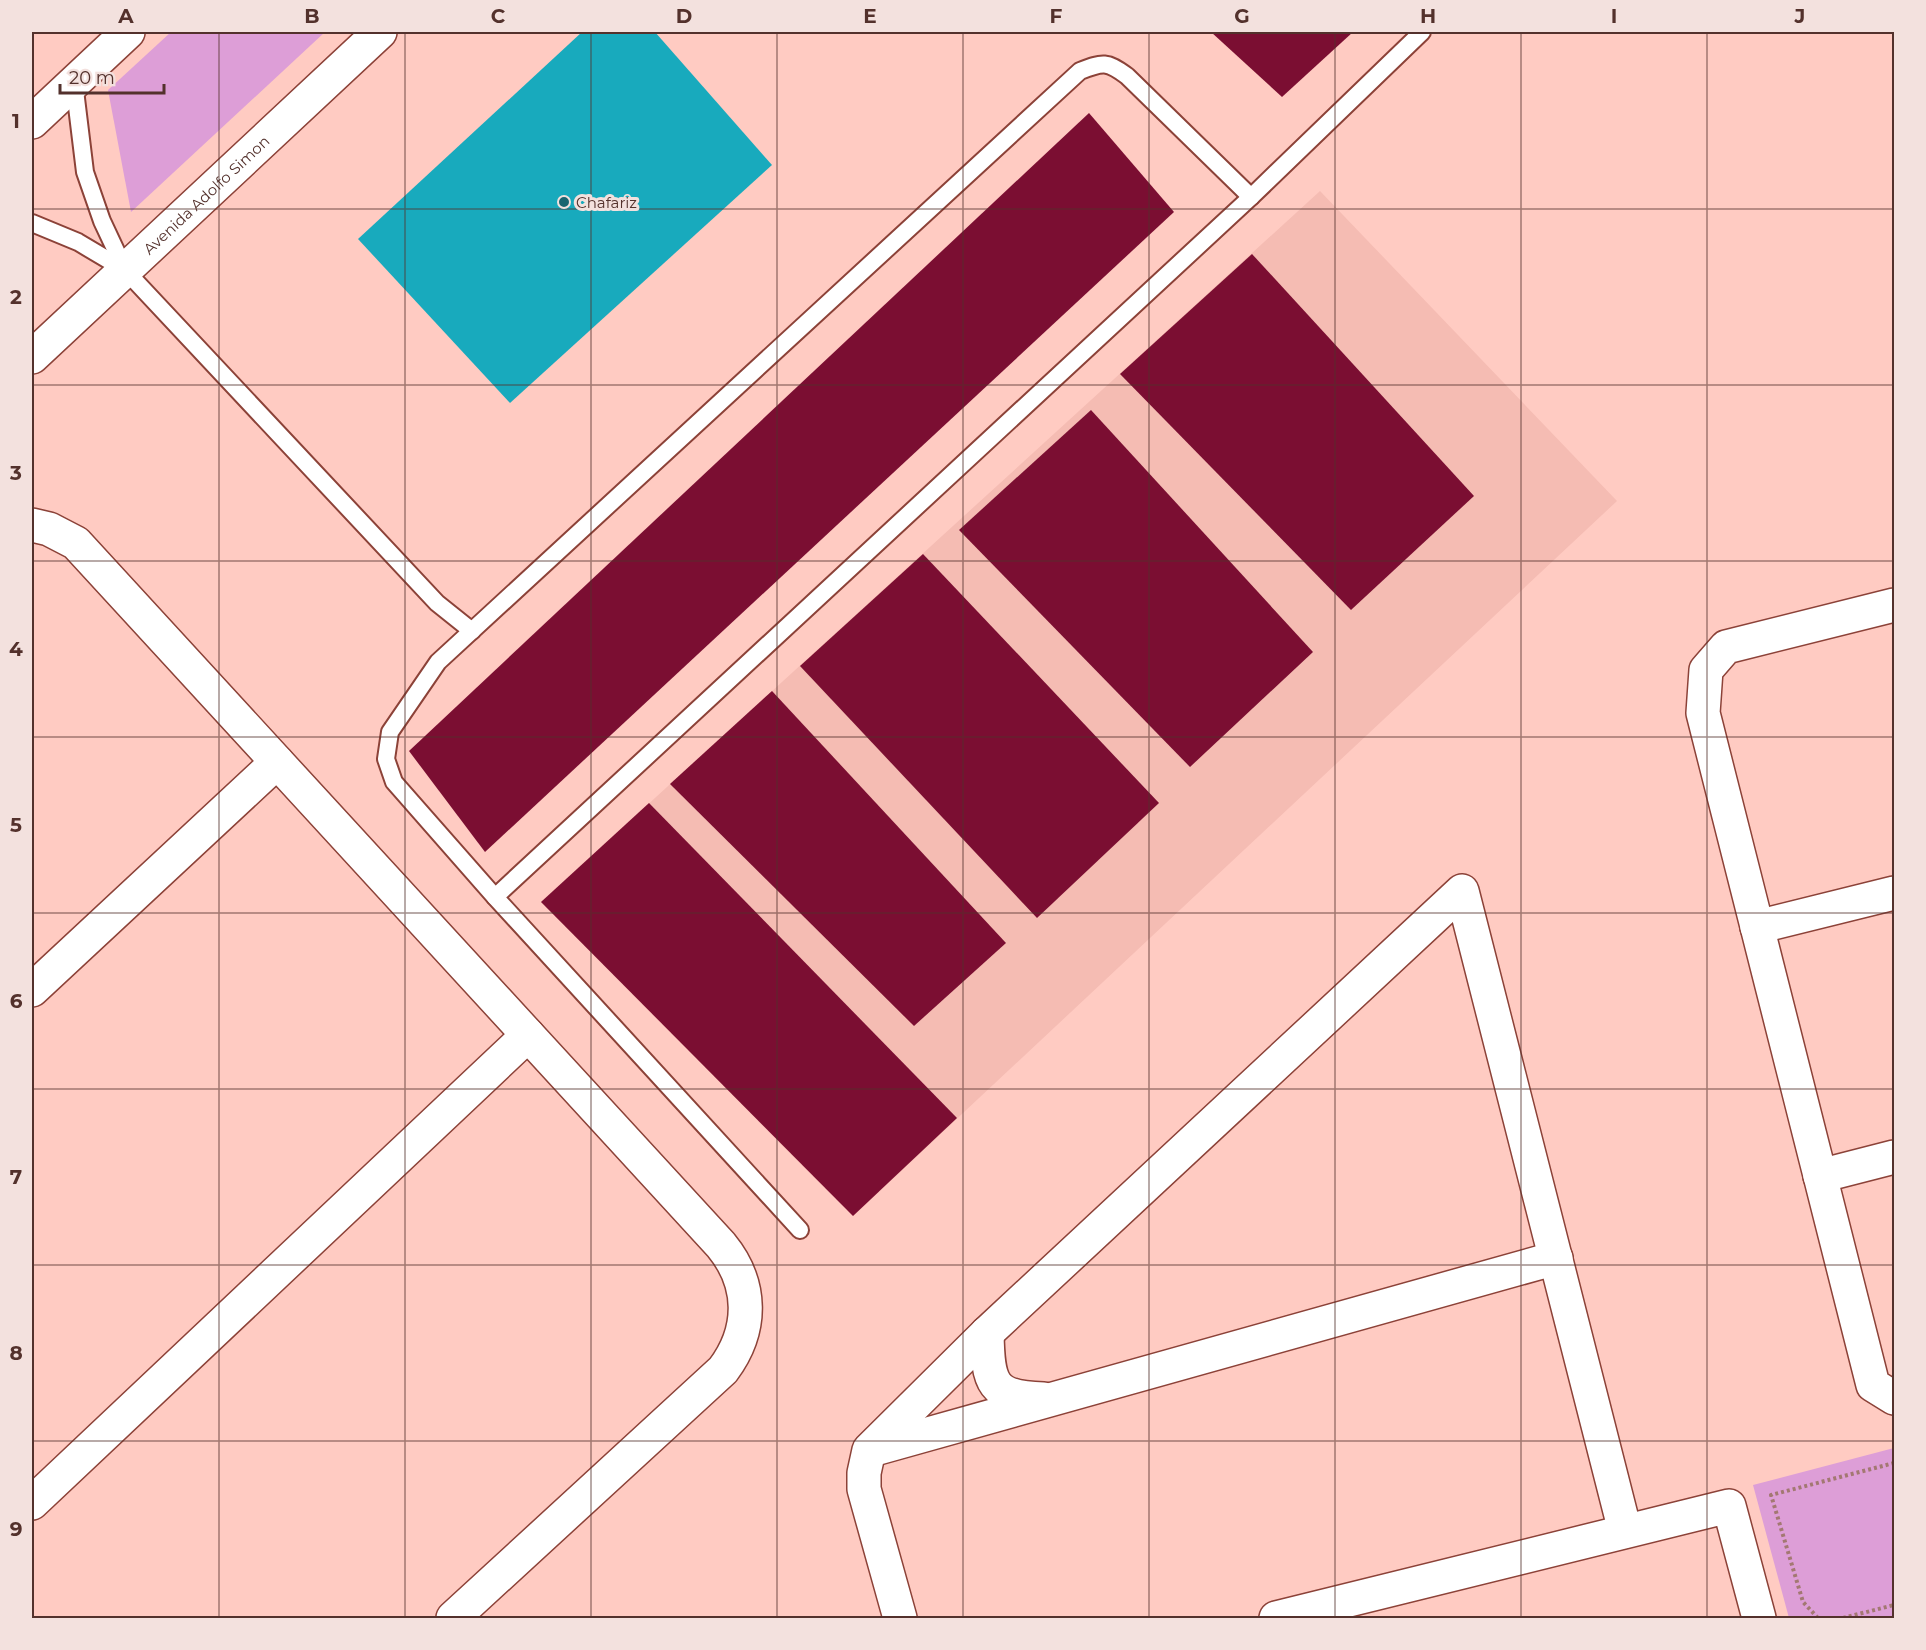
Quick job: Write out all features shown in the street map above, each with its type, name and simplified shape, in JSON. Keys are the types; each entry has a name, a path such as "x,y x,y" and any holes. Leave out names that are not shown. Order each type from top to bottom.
{"main road":[{"path":"32,122 128,32"},
{"name":"Avenida Adolfo Simon","path":"32,357 380,32"},
{"path":"32,525 50,529 76,543 726,1251 743,1285 746,1314 739,1344 723,1370 453,1618"},
{"path":"1894,605 1726,647 1706,670 1703,713 1873,1385 1894,1398"},
{"path":"32,990 277,762"},
{"path":"900,1618 864,1489 864,1473 869,1450 987,1334 1462,891 1625,1531"},
{"path":"1757,927 1894,893"},
{"path":"32,1503 528,1035"},
{"path":"1820,1176 1894,1157"},
{"path":"869,1450 1556,1258"},
{"path":"987,1334 988,1365 992,1378 1004,1393 1017,1399 1058,1399"},
{"path":"1276,1618 1729,1506 1759,1618"}],"lane":[{"path":"495,897 1251,197 1422,32"},
{"path":"800,1230 495,897 394,782 386,759 390,732 438,662 1080,71 1097,64 1110,63 1128,76 1251,197"},
{"path":"74,82 85,172 102,221 125,270"},
{"path":"32,223 78,242 125,270 437,603 472,632"}],"path":[{"path":"1818,1618 1803,1602 1771,1495 1894,1463"},
{"path":"1844,1618 1894,1605"}],"shaded area":[{"path":"171,32 325,32 131,212 108,90"},
{"path":"1320,191 1617,501 853,1216 541,902"},
{"path":"1894,1448 1894,1618 1789,1618 1753,1485"}],"water":[{"name":"Chafariz","path":"582,32 655,32 772,165 510,403 358,239"}],"building":[{"path":"1211,32 1353,32 1282,97"},
{"path":"1089,113 1174,212 485,852 409,751"},
{"path":"1252,254 1474,496 1351,610 1120,374"},
{"path":"1091,410 1313,652 1190,767 959,530"},
{"path":"923,554 1159,803 1037,918 800,666"},
{"path":"772,691 1006,943 914,1026 670,784"},
{"path":"649,803 957,1118 853,1216 541,902"}],"place":[{"name":"Chafariz","path":"564,202"}]}
